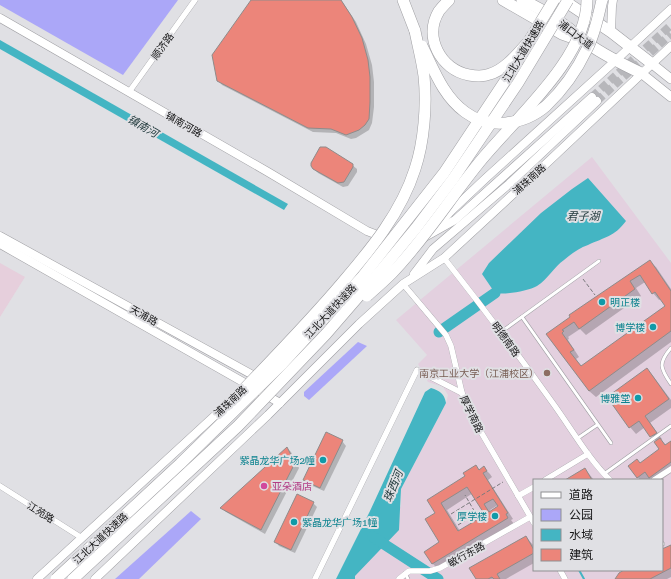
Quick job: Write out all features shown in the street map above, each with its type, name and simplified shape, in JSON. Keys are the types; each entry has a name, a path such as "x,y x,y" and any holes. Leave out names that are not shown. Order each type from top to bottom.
{"highway":[{"path":"402,0 440,84 445,91 464,111 478,119 494,124 520,121 545,107 562,89 588,48 596,27 602,0"},
{"path":"449,0 439,12 435,22 433,32 434,40 441,58 448,66 460,74 481,76 488,75 499,70 529,42"},
{"path":"503,0 534,11"},
{"path":"522,0 534,11"},
{"name":"江北大道快速路","path":"56,579 180,464 282,364 363,276 444,173 505,81 554,0"},
{"name":"浦口大道","path":"563,0 611,32 651,63"},
{"name":"江北大道快速路","path":"73,579 238,426 326,334 411,234 448,185 518,83 568,0"},
{"path":"326,334 392,273 478,164 551,81 568,56 581,29 587,6 587,0"},
{"name":"浦口大道","path":"534,11 562,34 586,42 615,61 641,73"},
{"path":"180,464 219,415 330,298 369,251 389,223 405,193 415,169 421,143 425,109 424,76 415,31"}],"main road":[{"path":"526,0 534,11"},
{"path":"651,63 671,79"},
{"path":"641,73 671,97"}],"street":[{"name":"顺济路","path":"129,92 194,0"},
{"path":"611,32 613,0"},
{"name":"浦珠南路","path":"431,235 450,212 671,8"},
{"name":"镇南河路","path":"0,18 368,231 406,246"},
{"name":"浦珠南路","path":"95,579 280,403 359,324 403,284 444,258 549,161 651,63 671,46"},
{"name":"浦珠南路","path":"37,579 384,257 431,235 455,220 595,99 509,184 433,249 411,278"},
{"path":"368,231 384,257"},
{"name":"天浦路","path":"0,236 288,394"},
{"path":"0,244 280,403"},
{"name":"明德南路","path":"444,258 501,332 578,438 596,466 609,479"},
{"name":"厚学南路","path":"403,284 446,335 451,346 462,393 474,420 533,522"},
{"path":"315,579 417,370 462,393"},
{"path":"547,479 588,454"},
{"path":"655,479 671,468"},
{"name":"江苑路","path":"0,486 82,538"},
{"path":"518,496 533,488"},
{"name":"敏行东路","path":"399,579 405,573 413,570 430,571 436,569 530,517"}],"lane":[{"path":"501,332 600,261"},
{"path":"522,318 611,444"},
{"path":"671,348 661,361 661,366 664,375 671,384"},
{"path":"578,438 597,425"},
{"path":"604,474 671,426"},
{"path":"405,573 408,579"}],"path":[{"path":"580,275 595,295"},
{"path":"451,514 508,479"},
{"path":"458,525 476,514 465,495"}],"shaded area":[{"name":"南京工业大学（江浦校区）","path":"592,157 671,263 671,579 355,579 355,576 401,506 401,489 446,403 448,395 443,387 428,382 418,364 427,355 396,320"},
{"path":"0,263 25,277 0,317"}],"green space":[{"path":"0,0 178,0 123,75 0,5"},
{"path":"358,342 367,346 309,400 304,396 304,392"},
{"path":"191,511 201,519 139,579 115,579"}],"water":[{"name":"镇南河","path":"0,40 288,204 284,210 0,49"},
{"name":"君子湖","path":"588,178 626,221 622,226 613,234 572,253 537,286 516,292 495,293 482,274 489,263 541,213"},
{"name":"珠西河","path":"431,388 441,393 446,403 401,489 399,530 355,576 355,579 336,579 370,511 425,392"}],"building":[{"path":"251,0 341,0 352,17 362,38 368,60 370,102 369,119 365,125 359,130 346,135 331,129 308,128 217,81 212,55"},
{"path":"320,147 326,147 353,164 353,167 344,182 338,183 313,169 311,163"},
{"name":"博学楼","path":"650,260 671,291 671,331 589,391 546,334 570,317 569,315","holes":["640,275 652,294 655,292 665,306 581,366 570,352 574,350 562,333 564,331 562,330 574,322 579,329 635,289 630,281"]},
{"name":"博雅堂","path":"647,368 669,399 645,416 657,433 650,437 639,421 629,428 607,397"},
{"name":"紫晶龙华广场2幢","path":"326,432 343,440 320,488 303,480"},
{"path":"660,438 665,445 671,441 671,462 649,478 645,472 637,478 628,466 637,459 640,463 659,449 654,442"},
{"name":"亚朵酒店","path":"287,447 295,463 261,530 220,508"},
{"name":"厚学楼","path":"476,465 479,470 484,466 487,471 483,473 508,513 506,514 508,518 432,564 424,552 439,542 425,519 435,513 427,500 465,476 463,473","holes":["467,487 485,515 458,531 441,503","493,499 498,506 489,512 484,504"]},
{"path":"585,468 591,479 567,479"},
{"name":"紫晶龙华广场1幢","path":"297,494 314,502 291,550 274,542"},
{"path":"526,536 533,548 533,554 497,574 500,579 494,579 492,577 488,579 476,579 469,568"},
{"path":"671,545 671,568 650,579 615,579 622,571 663,571 663,549"}],"waterway":[{"path":"439,332 495,293"},
{"path":"373,537 438,579"},
{"path":"580,571 584,579"}],"tunnel":[{"path":"592,97 671,25"},
{"path":"597,101 671,34"}],"place":[{"name":"明正楼","path":"602,302"},
{"name":"博学楼","path":"653,327"},
{"name":"南京工业大学（江浦校区）","path":"547,373"},
{"name":"博雅堂","path":"638,398"},
{"name":"紫晶龙华广场2幢","path":"323,460"},
{"name":"亚朵酒店","path":"264,486"},
{"name":"厚学楼","path":"495,516"},
{"name":"紫晶龙华广场1幢","path":"294,522"}]}
